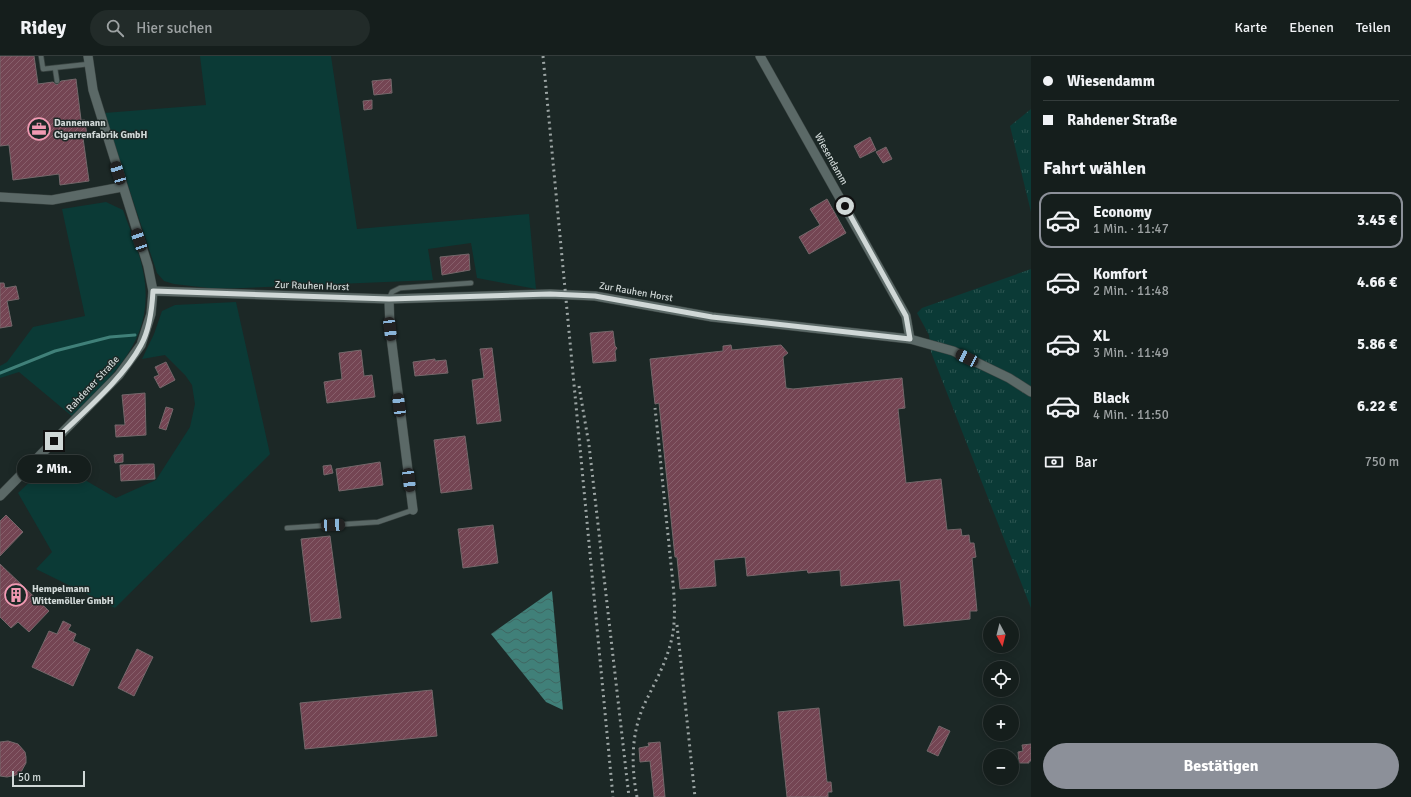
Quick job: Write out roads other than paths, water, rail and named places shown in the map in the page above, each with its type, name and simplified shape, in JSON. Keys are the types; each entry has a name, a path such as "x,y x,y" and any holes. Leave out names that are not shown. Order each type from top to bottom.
{"street":[{"name":"Wiesendamm","path":"760,56 906,316 910,339"},
{"name":"Rahdener Straße","path":"0,496 119,375 141,345 151,314 153,291 148,266 122,187 93,90 88,60"},
{"path":"2,195 52,200 122,187"},
{"name":"Zur Rauhen Horst","path":"153,291 389,299 550,294 595,296 712,317 910,339 953,351 1008,378 1031,392"},
{"path":"389,299 390,329 413,510"}],"lane":[{"path":"41,56 43,69 55,68 88,60"},
{"path":"55,68 57,80"},
{"path":"389,299 392,292 400,288 471,282"},
{"path":"287,528 378,522 413,510"}],"water":[{"path":"552,591 563,710 546,702 491,634"}],"waterway":[{"path":"0,373 55,351 110,337 135,335"}],"railway":[{"path":"543,56 613,797"},
{"path":"579,386 589,445 629,797"},
{"path":"637,797 633,762 634,739 644,705 667,655 673,634 674,623 673,584 655,408"},
{"path":"677,625 695,797"}],"place":[{"name":"Dannemann Cigarrenfabrik GmbH","path":"39,129"},
{"name":"Hempelmann Wittemöller GmbH","path":"16,595"}]}
